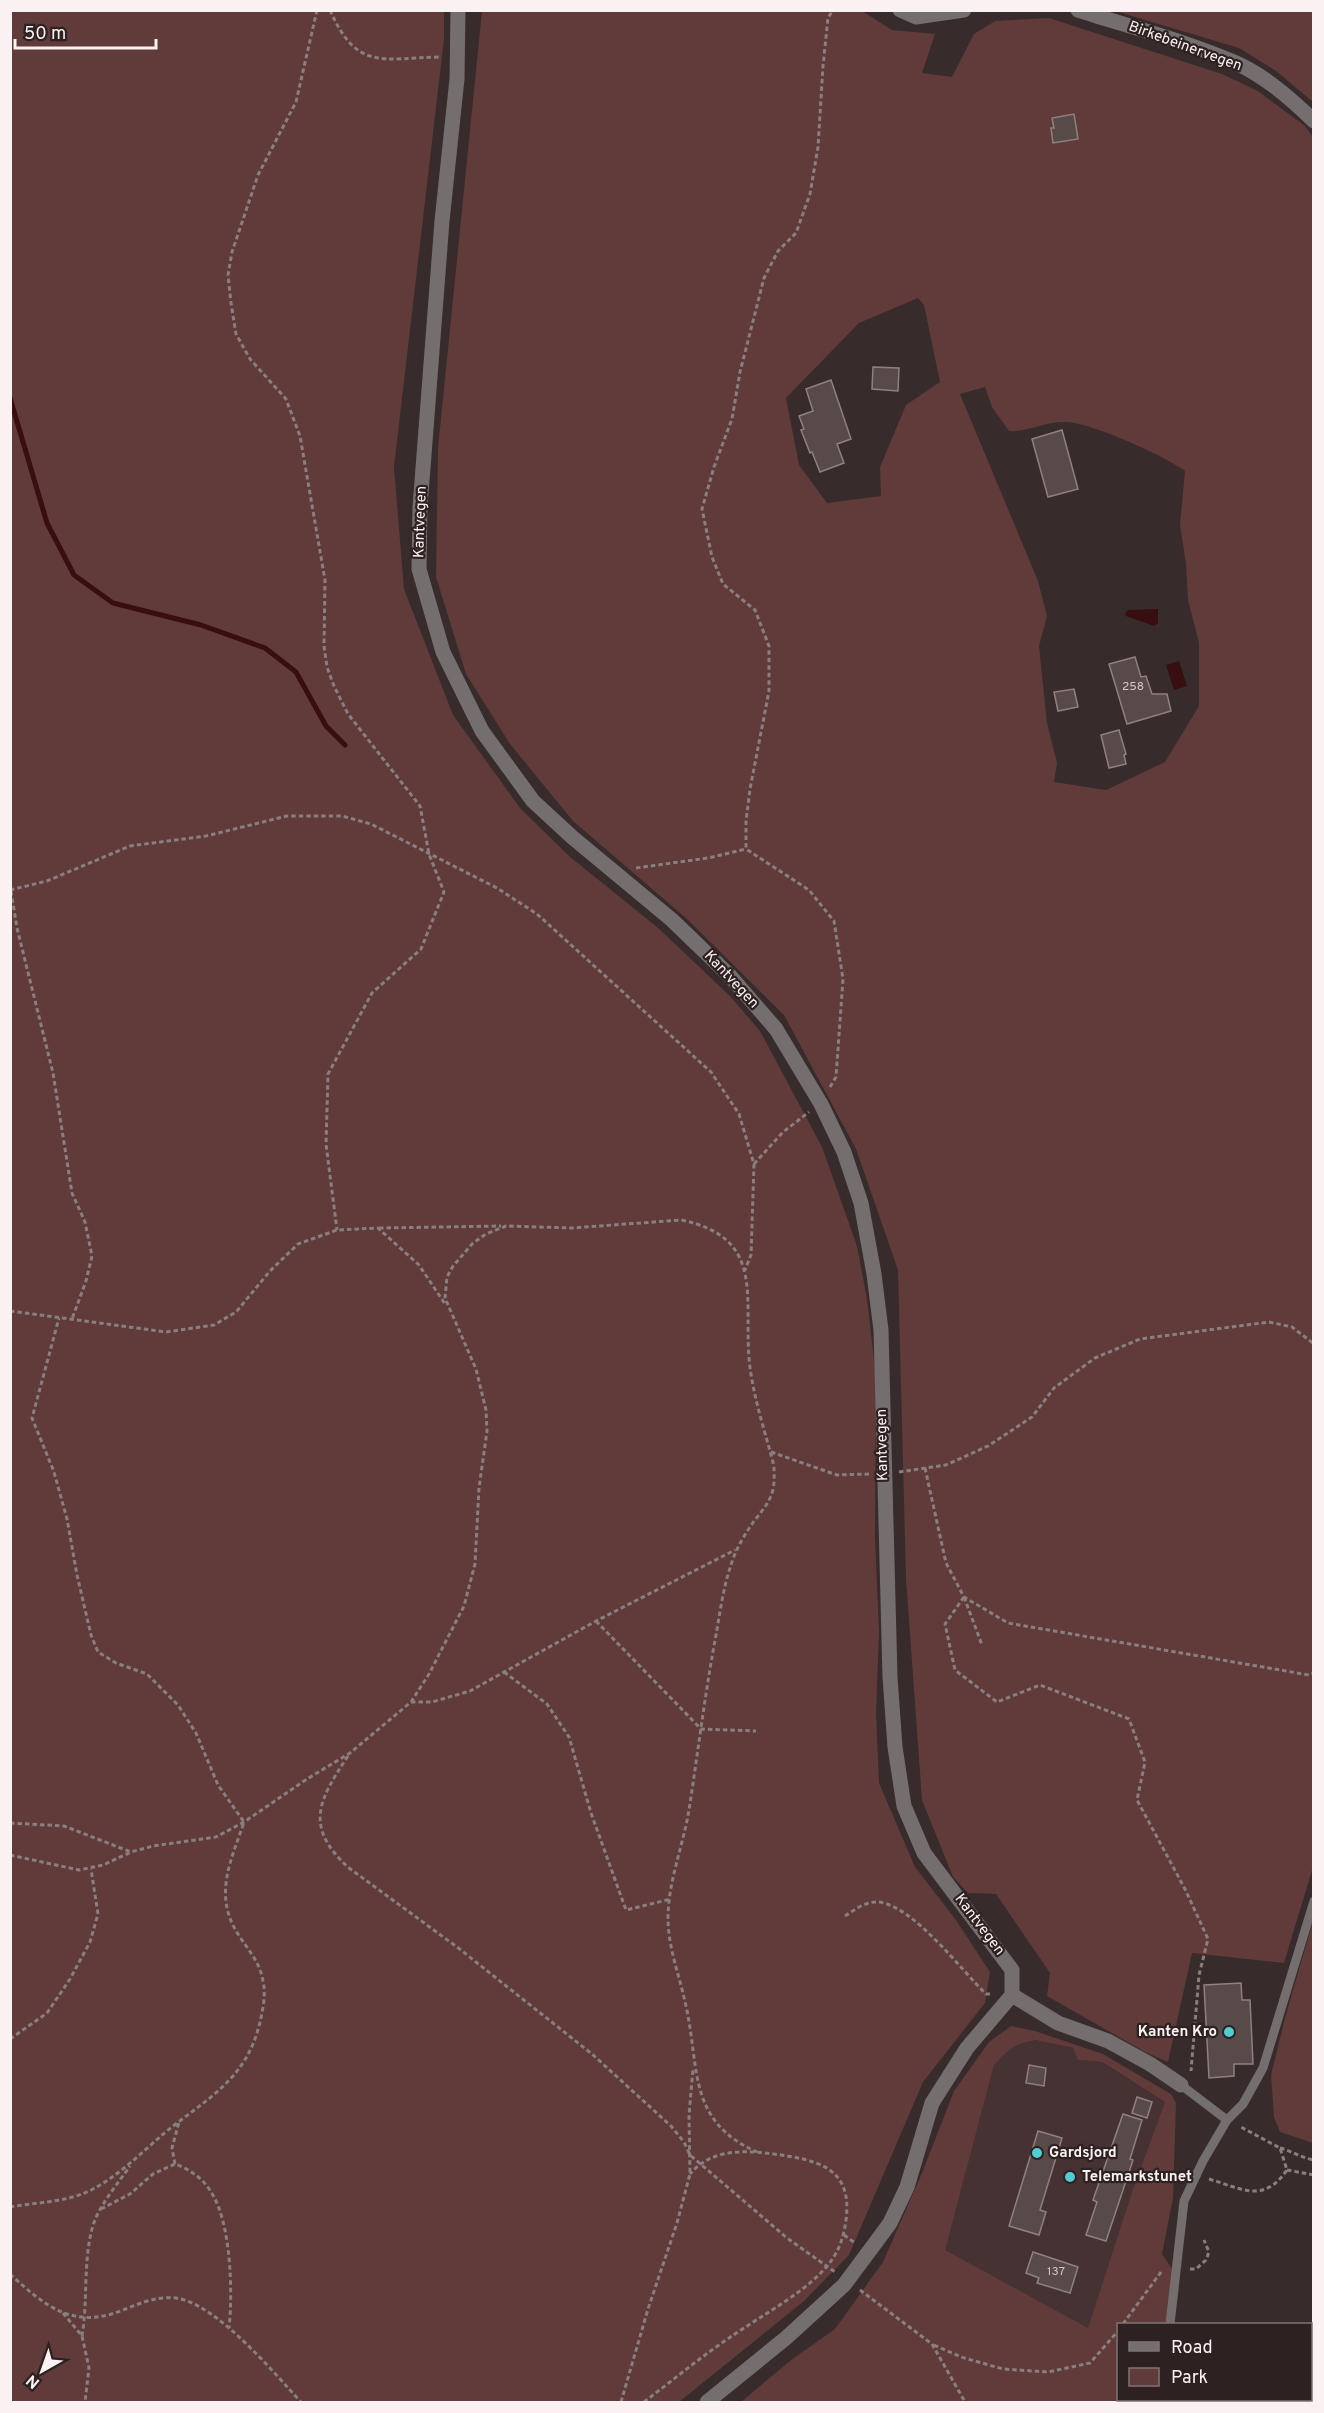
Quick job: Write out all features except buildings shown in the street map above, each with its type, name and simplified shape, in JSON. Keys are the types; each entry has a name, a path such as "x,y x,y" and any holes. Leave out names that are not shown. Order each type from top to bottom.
{"street":[{"name":"Kantvegen","path":"458,10 457,79 442,221 428,396 418,569 443,652 482,731 533,801 672,920 730,976 776,1029 821,1104 844,1152 861,1203 881,1330 892,1712 904,1806 924,1853 1012,1970 1012,1995"},
{"path":"900,10 916,17 964,10"},
{"name":"Birkebeinervegen","path":"1078,10 1237,63 1280,91 1314,121"},
{"path":"707,2403 844,2285 874,2245 890,2223 907,2187 932,2103 967,2048 1012,1995 1058,2023 1108,2041 1150,2064 1185,2088"}],"lane":[{"path":"1170,2323 1184,2201 1227,2120 1243,2104 1263,2068 1314,1901"},
{"path":"1185,2088 1227,2120"}],"path":[{"path":"317,10 296,102 258,175 232,252 228,275 231,303 236,334 250,359 286,399 300,436 325,580 324,646 327,667 348,714 420,806 429,854 444,892 421,948 372,993 328,1074 326,1144 337,1230"},
{"path":"330,10 342,34 356,50 373,59 457,57"},
{"path":"746,849 746,821 750,789 769,691 769,646 755,610 723,584 712,557 702,509 714,467 732,419 740,372 764,278 778,251 796,233 810,194 818,147 828,18 833,10"},
{"path":"72,1319 86,1281 92,1256 86,1222 72,1193 53,1073 17,928 11,890 47,881 130,846 206,836 287,816 342,816 370,824 497,888 537,914 711,1072 739,1114 754,1164 751,1255 744,1270"},
{"path":"611,870 676,864 746,849 809,890 834,921 843,979 836,1077 821,1104 783,1132 754,1164"},
{"path":"10,1311 166,1332 214,1325 236,1312 270,1270 298,1244 337,1230 506,1226 572,1228 681,1220 696,1223 719,1235 738,1256 744,1270 749,1301 749,1360 774,1466 772,1493 737,1550 729,1569 718,1624 687,1824 668,1916 669,1936 688,2016 694,2064 702,2097 716,2122 730,2137 757,2152"},
{"path":"10,1855 79,1870 91,1869 131,1852 153,1846 216,1838 350,1753 411,1702 429,1674 464,1606 475,1563 479,1488 487,1431 486,1410 476,1369 448,1308 445,1287 453,1266 473,1243 486,1234 506,1226"},
{"path":"378,1228 419,1265 448,1308"},
{"path":"59,1318 32,1418 60,1491 91,1635 98,1652 116,1663 147,1674 178,1705 196,1733 218,1785 244,1822"},
{"path":"770,1452 837,1475 884,1474 946,1465 988,1446 1032,1417 1054,1388 1095,1358 1140,1339 1269,1322 1292,1327 1314,1344"},
{"path":"925,1468 946,1563 964,1597 982,1645"},
{"path":"411,1702 432,1702 470,1691 596,1621 737,1550"},
{"path":"964,1597 1008,1623 1309,1675 1314,1673"},
{"path":"964,1597 945,1623 955,1670 997,1702 1040,1685 1129,1719 1145,1762 1137,1800 1185,1889 1208,1939 1199,1975 1195,2045 1185,2088"},
{"path":"596,1621 701,1729 756,1731"},
{"path":"504,1672 547,1704 569,1737 591,1813 626,1910 671,1899"},
{"path":"350,1753 330,1782 321,1812 324,1841 333,1854 457,1947 592,2054 671,2126 684,2142 690,2155 754,2211 811,2254"},
{"path":"10,2207 82,2194 131,2165 180,2120 205,2104 240,2069 256,2040 263,2007 264,1982 255,1957 237,1933 224,1897 228,1870 244,1822"},
{"path":"10,1823 64,1826 131,1852"},
{"path":"10,2039 47,2013 70,1979 90,1942 98,1914 91,1869"},
{"path":"845,1916 858,1907 876,1902 888,1904 928,1933 986,1994 1012,1995"},
{"path":"621,2403 690,2174 689,2115 694,2064"},
{"path":"175,2164 171,2148 180,2120"},
{"path":"1227,2120 1301,2158 1314,2160"},
{"path":"1280,2148 1287,2170"},
{"path":"644,2403 729,2337 814,2280 832,2259 844,2235 848,2209 847,2195 841,2181 831,2170 805,2158 757,2152 725,2153 699,2163 690,2174"},
{"path":"101,2209 130,2194 153,2174 175,2164 190,2169 212,2192 224,2224 232,2302 229,2328"},
{"path":"85,2403 88,2368 82,2336 85,2319 87,2262 92,2228 101,2209 131,2165"},
{"path":"1196,2175 1258,2193 1277,2185 1287,2170"},
{"path":"1287,2170 1314,2175"},
{"path":"1176,2269 1196,2269 1206,2260 1209,2252 1204,2240"},
{"path":"1124,2323 1168,2262 1178,2254"},
{"path":"10,2274 38,2299 61,2312 85,2319 109,2316 144,2301 176,2298 202,2308 229,2328 301,2403"},
{"path":"864,2292 932,2344 961,2357 1003,2369 1048,2372 1090,2363 1117,2333"},
{"path":"61,2312 82,2336"},
{"path":"932,2344 965,2403"}],"shaded area":[{"path":"1158,609 1158,623 1154,626 1125,614 1128,610"},
{"path":"1179,661 1187,686 1174,690 1166,665"},
{"path":"1035,2040 1073,2048 1078,2060 1101,2062 1165,2102 1134,2186 1088,2329 944,2250 994,2065 1008,2049"}],"green space":[{"path":"11,11 444,11 444,39 394,467 404,589 453,715 520,808 569,856 657,927 730,996 760,1031 822,1147 857,1246 867,1299 876,1377 875,1536 879,1632 876,1713 879,1783 915,1867 956,1920 990,1972 985,2003 923,2082 849,2255 803,2302 679,2402 11,2402"},
{"path":"482,11 862,11 892,30 935,34 922,73 952,77 974,34 995,21 1049,18 1222,74 1258,91 1305,126 1313,137 1313,1867 1284,1963 1192,1953 1168,2062 1145,2052 1047,1996 1050,1973 996,1894 968,1893 953,1877 922,1800 906,1579 898,1270 856,1149 784,1015 687,919 573,821 510,744 466,674 436,577 438,448","holes":["918,298 924,305 940,382 906,405 880,467 881,496 827,503 799,465 786,398 859,323","985,387 992,407 1009,431 1057,422 1075,423 1126,440 1185,471 1180,525 1186,564 1188,600 1199,643 1199,706 1165,762 1106,790 1054,782 1057,763 1047,723 1039,646 1047,616 1038,581 960,394"]},
{"path":"1115,11 1313,11 1313,102 1276,71 1239,48"},
{"path":"1313,1921 1314,2143 1280,2132 1274,2117 1271,2075"},
{"path":"1011,2026 1035,2031 1103,2054 1171,2094 1176,2103 1173,2198 1162,2254 1179,2279 1174,2323 1117,2323 1117,2401 1166,2402 741,2402 791,2360 835,2329 883,2262 922,2173 954,2091 989,2042","holes":["1035,2040 1073,2048 1078,2060 1102,2062 1165,2102 1134,2186 1088,2328 945,2250 994,2065 1012,2048"]}],"waterway":[{"path":"10,398 47,523 74,575 113,603 201,625 265,648 296,672 326,726 345,745"}],"place":[{"name":"Kanten Kro","path":"1229,2032"},
{"name":"Gardsjord","path":"1037,2153"},
{"name":"Telemarkstunet","path":"1070,2177"}]}
